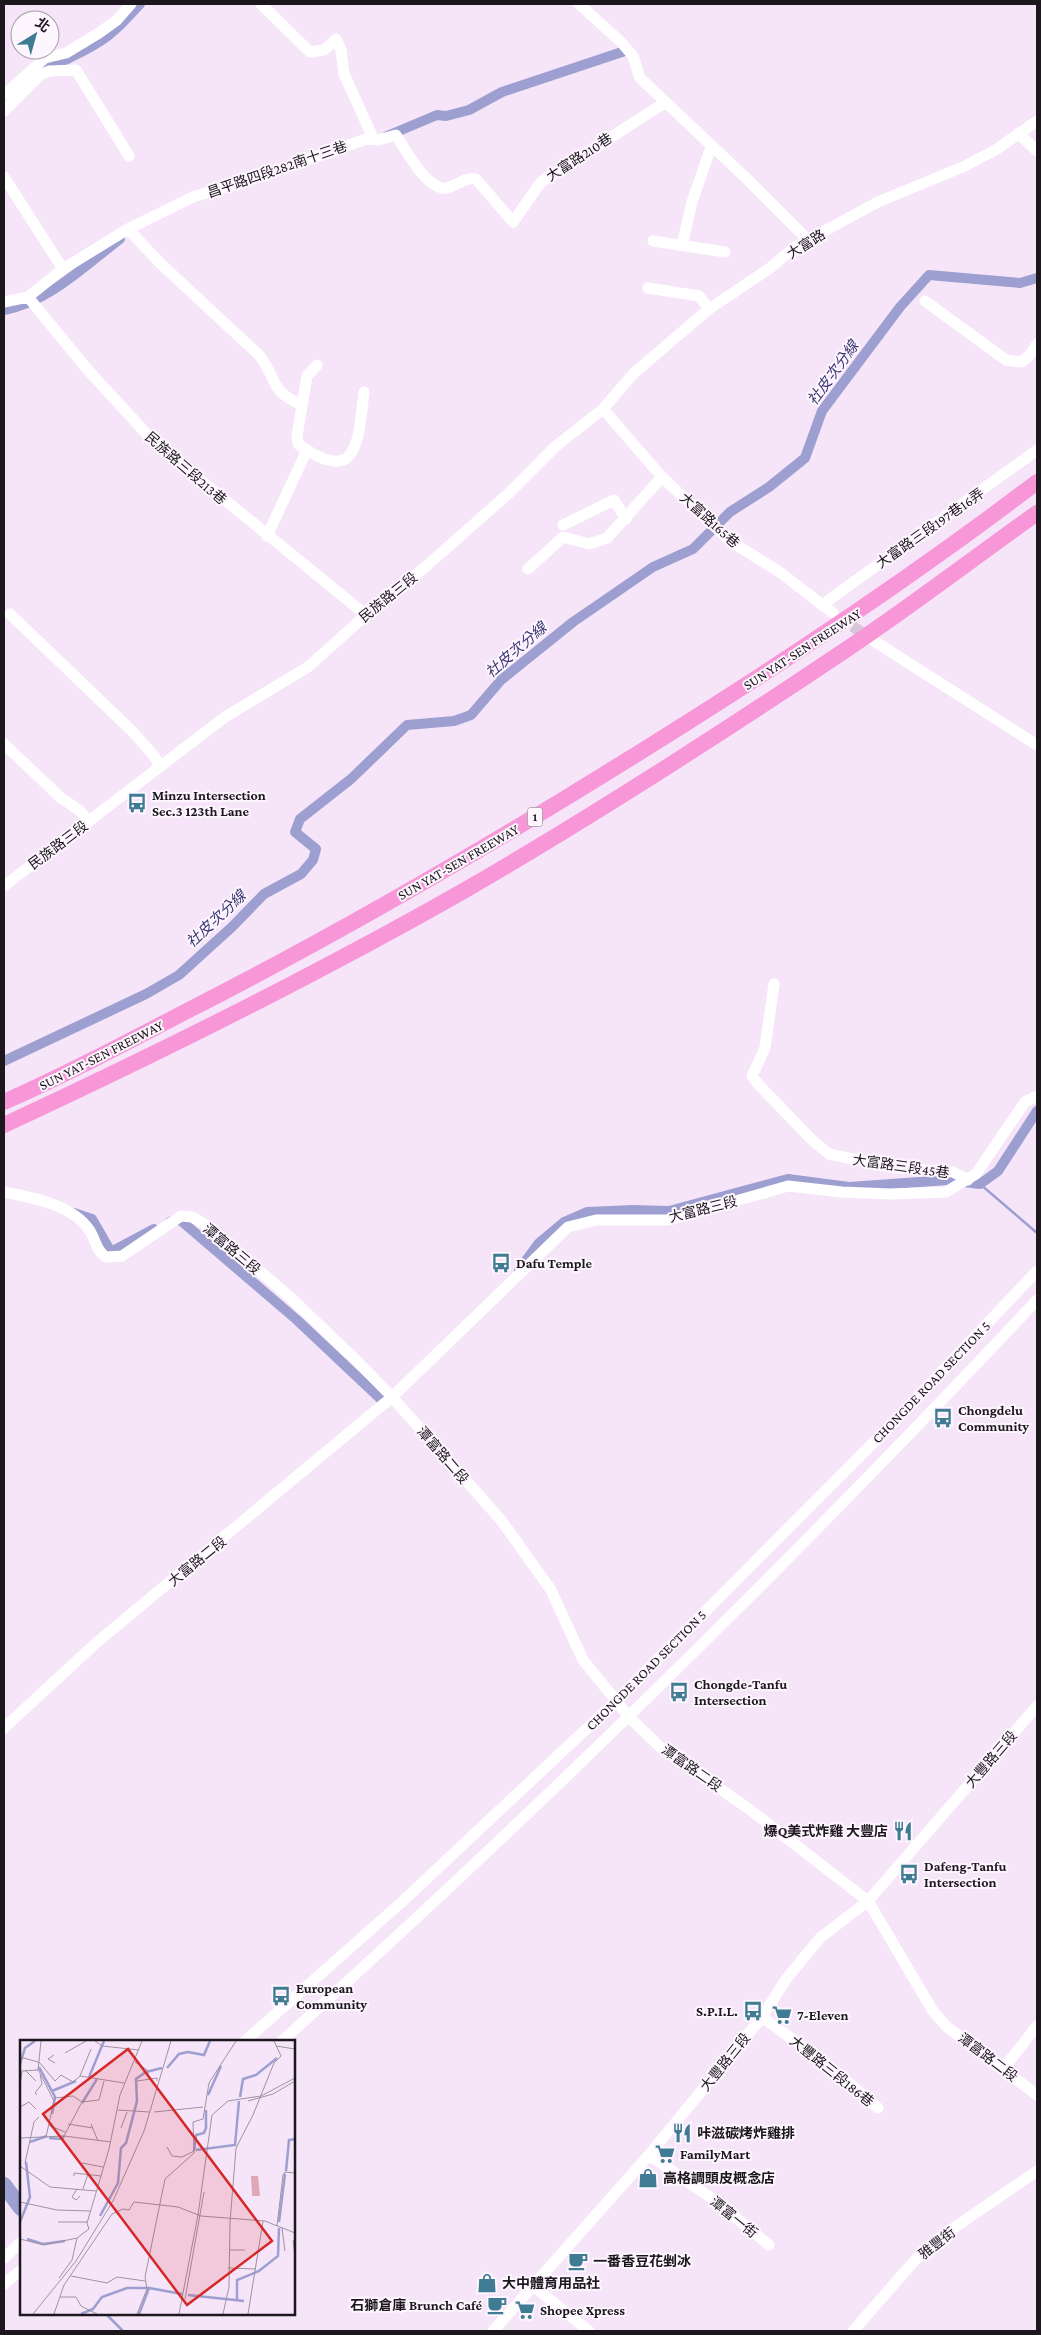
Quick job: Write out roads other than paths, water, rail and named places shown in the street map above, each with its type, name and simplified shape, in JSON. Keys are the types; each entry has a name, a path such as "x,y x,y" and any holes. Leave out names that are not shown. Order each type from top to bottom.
{"highway":[{"name":"SUN YAT-SEN FREEWAY","path":"4,1102 124,1044 310,948 484,848 687,725 786,660 876,600 1037,482"},
{"name":"SUN YAT-SEN FREEWAY","path":"4,1125 122,1071 254,1003 475,884 698,747 836,656 1037,513"}],"street":[{"path":"4,111 40,76 71,61 117,20 131,4"},
{"path":"261,4 310,52 324,50 336,40 341,50 344,74 373,138"},
{"path":"579,4 634,56 640,78 746,178 808,240"},
{"path":"4,95 45,58 71,61"},
{"path":"71,61 129,156"},
{"name":"大富路210巷","path":"373,138 378,140 396,135 420,174 440,188 446,188 470,178 476,179 513,222 541,182 666,102"},
{"name":"大富路","path":"603,409 634,373 709,308 770,268 795,247 878,202 965,166 997,149 1037,121"},
{"path":"1018,133 1037,151"},
{"name":"昌平路四段282南十三巷","path":"4,302 28,297 63,268 128,229 192,197 373,138"},
{"path":"682,245 692,202 711,147"},
{"path":"4,176 63,268"},
{"path":"128,229 160,263 259,356 265,363 275,387 289,399 302,405"},
{"path":"653,241 725,252"},
{"path":"648,288 699,296 709,308"},
{"name":"民族路三段213巷","path":"28,297 87,369 155,443 366,615"},
{"path":"925,301 1006,360 1021,362 1036,348"},
{"path":"317,365 306,376 297,436 298,444 307,450 331,461 344,461 350,457 357,440 364,392"},
{"name":"大富路165巷","path":"603,409 662,477 730,541 781,574 833,613"},
{"name":"民族路三段","path":"4,886 225,717 262,694 298,676 366,615 423,569 508,494 556,446 603,409"},
{"path":"267,536 307,450"},
{"name":"大富路三段197巷16弄","path":"822,605 1037,450"},
{"path":"528,569 563,537 589,544 607,538 662,477"},
{"path":"563,525 614,500 626,519"},
{"path":"10,614 133,732 160,767"},
{"path":"874,642 1037,745"},
{"path":"4,744 60,797 80,811 88,822"},
{"name":"大富路三段45巷","path":"774,984 765,1048 752,1076 811,1139 829,1154 841,1158 870,1161 895,1168 953,1172 968,1180"},
{"name":"大富路三段","path":"392,1397 568,1227 596,1220 669,1220 788,1186 842,1192 890,1194 946,1192 976,1174 1025,1102 1037,1096"},
{"name":"潭富路三段","path":"4,1192 46,1202 73,1216 90,1231 98,1250 106,1257 122,1256 166,1224 181,1216 192,1217 206,1225 298,1305 392,1397"},
{"name":"CHONGDE ROAD SECTION 5","path":"247,2040 403,1901 615,1702 892,1424 1033,1275"},
{"name":"CHONGDE ROAD SECTION 5","path":"283,2040 413,1923 630,1718 905,1440 1037,1300"},
{"name":"潭富路二段","path":"392,1397 501,1520 550,1590 582,1660 615,1702 660,1747 741,1804 868,1901 933,2011 947,2027 1037,2095"},
{"name":"大富路二段","path":"4,1728 95,1644 392,1397"},
{"name":"大豐路三段","path":"493,2331 649,2156 762,2017 787,1978 820,1938 868,1901 1037,1706"},
{"name":"大豐路三段186巷","path":"762,2017 824,2062 878,2108"},
{"path":"1003,2069 1037,2026"},
{"name":"潭富一街","path":"649,2156 713,2199 769,2245"},
{"name":"雅豐街","path":"853,2331 916,2259 946,2234 1037,2171"},
{"path":"4,2258 20,2243"},
{"path":"4,2284 20,2271"},
{"path":"532,2285 589,2331"}],"waterway":[{"path":"37,71 45,66 65,60 100,41 116,29 140,4"},
{"path":"387,136 437,115 446,116 469,110 502,92 625,51"},
{"path":"4,310 20,306 51,291 120,239"},
{"name":"社皮次分線","path":"4,1061 146,994 179,975 233,926 264,894 301,874 313,860 316,849 295,832 300,819 351,779 407,725 454,721 471,715 501,680 573,622 653,567 693,549 730,512 769,487 805,458 822,411 900,307 929,275 1020,283 1037,278"},
{"path":"519,1270 539,1243 564,1222 587,1212 669,1211 788,1179 849,1187 948,1180 980,1184 998,1171 1037,1111"},
{"path":"980,1184 1037,1233"},
{"path":"74,1213 92,1219 111,1252 154,1229"},
{"path":"170,1222 179,1219 297,1320 385,1403 390,1398"},
{"path":"4,2185 20,2207"},
{"path":"107,2315 123,2331"}],"tunnel":[{"path":"839,617 871,639"}],"place":[{"name":"Minzu Intersection Sec.3 123th Lane","path":"137,803"},
{"name":"Dafu Temple","path":"501,1263"},
{"name":"Chongdelu Community","path":"943,1418"},
{"name":"Chongde-Tanfu Intersection","path":"679,1692"},
{"name":"爆Q美式炸雞 大豐店","path":"903,1831"},
{"name":"Dafeng-Tanfu Intersection","path":"909,1874"},
{"name":"European Community","path":"281,1996"},
{"name":"S.P.I.L.","path":"753,2011"},
{"name":"7-Eleven","path":"782,2015"},
{"name":"咔滋碳烤炸雞排","path":"682,2133"},
{"name":"FamilyMart","path":"665,2154"},
{"name":"高格調頭皮概念店","path":"648,2178"},
{"name":"一番香豆花剉冰","path":"578,2261"},
{"name":"大中體育用品社","path":"487,2283"},
{"name":"石獅倉庫 Brunch Café","path":"497,2305"},
{"name":"Shopee Xpress","path":"525,2310"}]}
